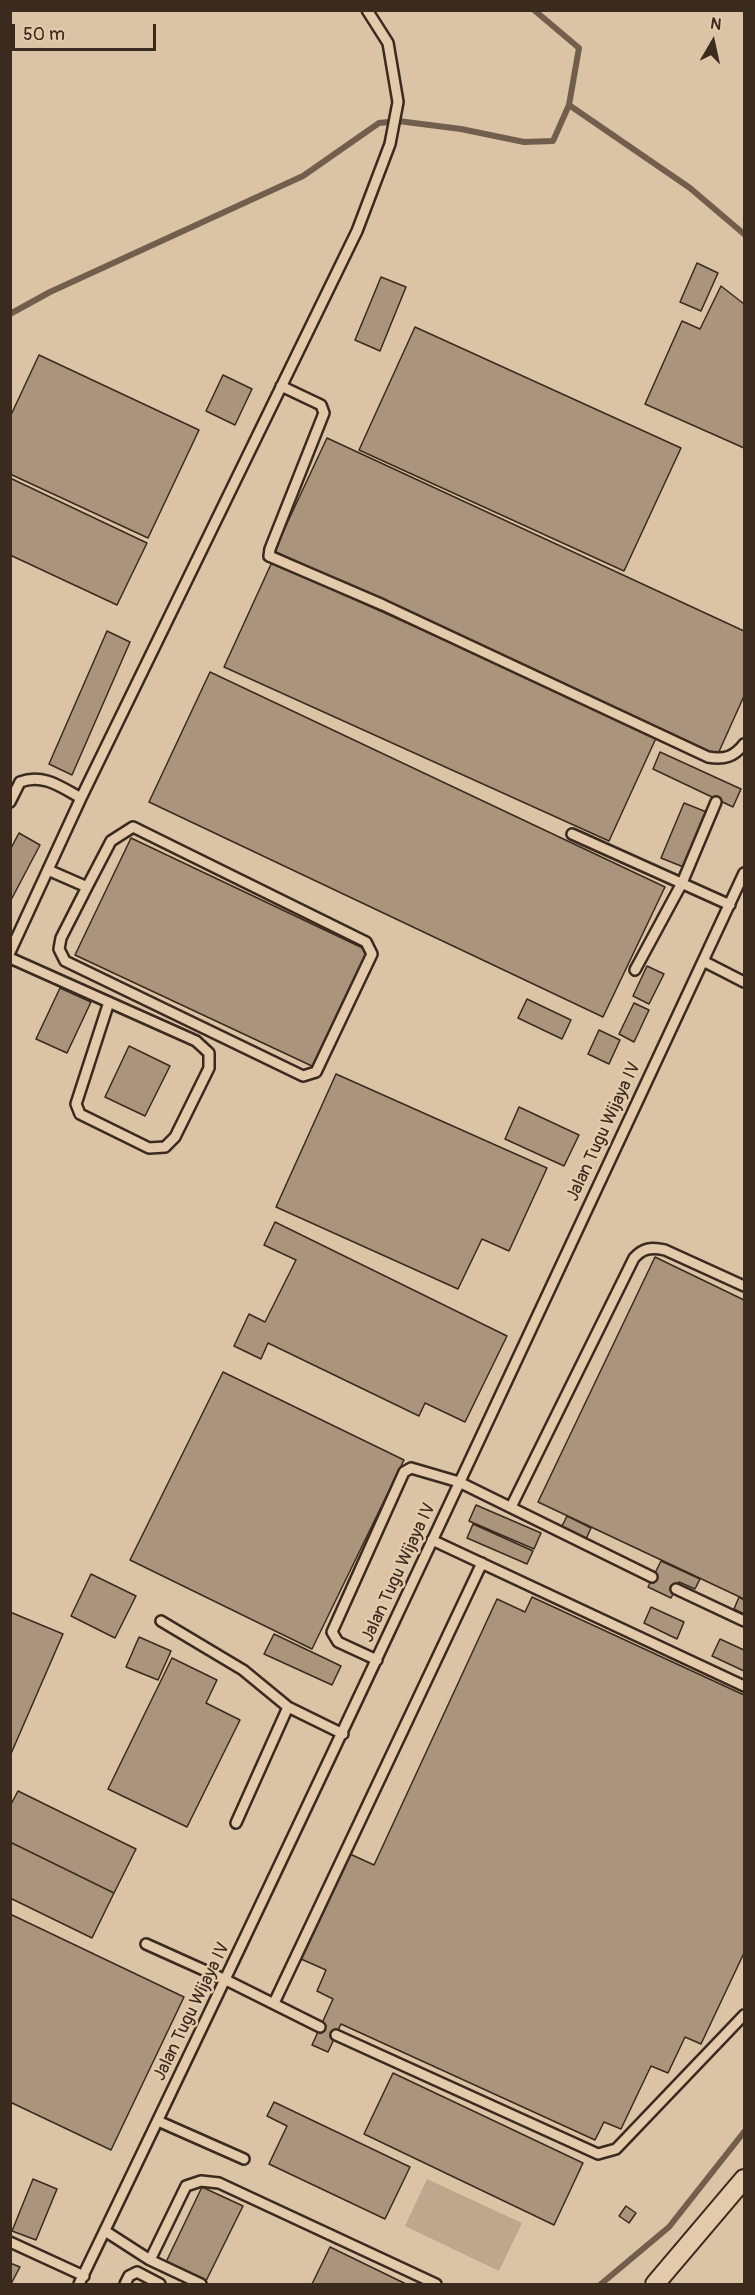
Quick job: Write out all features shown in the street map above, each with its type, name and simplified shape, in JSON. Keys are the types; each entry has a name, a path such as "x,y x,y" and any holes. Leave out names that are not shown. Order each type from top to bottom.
{"street":[{"path":"655,2284 744,2180"}],"lane":[{"path":"10,951 81,798 357,231 390,144 398,102 388,43 368,10"},
{"path":"281,386 321,405 324,413 269,556 383,605 708,757 721,759 737,753 744,744"},
{"path":"10,802 20,783 31,778 47,780 81,798"},
{"path":"635,970 682,882 716,802"},
{"path":"133,827 366,942 372,954 316,1072 303,1076 65,961 58,950 61,938 87,887 111,841 133,827"},
{"path":"572,834 730,905"},
{"path":"48,870 87,887"},
{"name":"Jalan Tugu Wijaya IV","path":"81,2280 343,1734 744,873"},
{"path":"10,958 109,1002 196,1041 209,1053 209,1068 175,1137 165,1147 149,1148 80,1114 76,1104 109,1002"},
{"path":"703,961 744,982"},
{"path":"511,1507 633,1258 641,1250 653,1247 665,1250 744,1286"},
{"path":"377,1660 338,1642 332,1632 404,1472 411,1468 459,1482 652,1577"},
{"path":"432,1540 744,1686"},
{"path":"274,2003 482,1563"},
{"path":"676,1589 744,1621"},
{"path":"161,1621 243,1670 288,1707 343,1734"},
{"path":"236,1823 288,1707"},
{"path":"146,1944 226,1980 320,2027"},
{"path":"336,2035 598,2154 616,2149 744,2015"},
{"path":"158,2121 244,2159"},
{"path":"150,2259 186,2186 201,2181 219,2183 436,2284"},
{"path":"105,2230 150,2259 201,2284"},
{"path":"10,2242 81,2280"},
{"path":"125,2284 132,2272 137,2272 160,2284"}],"shaded area":[{"path":"427,2179 522,2223 499,2271 405,2226"}],"building":[{"path":"697,263 718,273 701,311 680,302"},
{"path":"381,277 406,287 380,351 355,340"},
{"path":"721,286 744,304 744,448 645,404 682,321 700,329"},
{"path":"415,327 681,448 624,571 359,450"},
{"path":"39,355 199,430 148,538 10,474 10,417"},
{"path":"223,375 252,389 235,425 206,411"},
{"path":"327,438 744,631 744,696 717,756 274,551"},
{"path":"10,478 147,543 117,605 10,555"},
{"path":"272,562 657,736 609,841 224,667"},
{"path":"107,631 130,642 72,775 49,764"},
{"path":"210,672 665,887 603,1017 149,802"},
{"path":"660,752 741,789 733,807 653,769"},
{"path":"684,803 709,813 686,868 661,858"},
{"path":"19,833 40,845 10,902 10,850"},
{"path":"131,838 369,951 314,1067 75,955"},
{"path":"647,966 664,974 649,1004 633,996"},
{"path":"60,988 91,1002 67,1053 36,1039"},
{"path":"527,999 571,1020 562,1039 518,1018"},
{"path":"634,1003 649,1010 634,1042 619,1034"},
{"path":"599,1030 620,1040 609,1064 588,1054"},
{"path":"129,1046 170,1066 145,1116 105,1097"},
{"path":"336,1074 547,1168 509,1251 482,1239 458,1289 276,1207"},
{"path":"519,1107 579,1135 564,1166 505,1139"},
{"path":"275,1222 507,1336 465,1422 425,1403 419,1416 268,1343 261,1359 234,1346 249,1314 265,1322 296,1260 264,1245"},
{"path":"655,1257 744,1300 744,1599 538,1502"},
{"path":"223,1372 404,1460 312,1649 130,1560"},
{"path":"476,1505 541,1533 534,1549 469,1521"},
{"path":"567,1516 591,1528 586,1539 561,1528"},
{"path":"473,1524 533,1551 527,1564 467,1538"},
{"path":"661,1561 700,1579 695,1589 679,1582 671,1598 648,1587"},
{"path":"91,1574 136,1596 115,1638 71,1616"},
{"path":"532,1597 744,1695 744,1953 701,2044 685,2037 668,2073 651,2066 621,2129 604,2122 595,2140 341,2024 328,2052 312,2045 333,1999 317,1991 326,1970 301,1959 350,1854 374,1865 497,1599 525,1612"},
{"path":"739,1597 744,1600 744,1614 734,1609"},
{"path":"651,1607 684,1622 677,1639 644,1623"},
{"path":"10,1612 63,1634 10,1756"},
{"path":"274,1634 341,1666 332,1685 264,1654"},
{"path":"139,1637 171,1651 158,1680 126,1667"},
{"path":"720,1639 744,1650 744,1671 712,1656"},
{"path":"172,1658 217,1680 206,1703 240,1720 187,1827 108,1789"},
{"path":"18,1791 136,1849 114,1893 10,1842 10,1806"},
{"path":"10,1842 114,1893 92,1938 10,1898"},
{"path":"10,1914 184,1997 111,2150 10,2102"},
{"path":"393,2073 583,2163 554,2225 364,2134"},
{"path":"274,2102 410,2167 385,2219 269,2164 287,2126 267,2116"},
{"path":"33,2179 57,2189 36,2240 12,2231"},
{"path":"202,2187 243,2206 206,2281 166,2262"},
{"path":"626,2206 636,2213 629,2223 619,2216"},
{"path":"330,2247 406,2284 312,2284"},
{"path":"10,2263 20,2267 11,2284 10,2284"}],"waterway":[{"path":"10,314 50,292 303,176 379,123 398,121 461,129 524,142 553,141 569,105 579,48 534,10"},
{"path":"569,105 690,188 744,234"},
{"path":"601,2284 669,2227 744,2132"}]}
